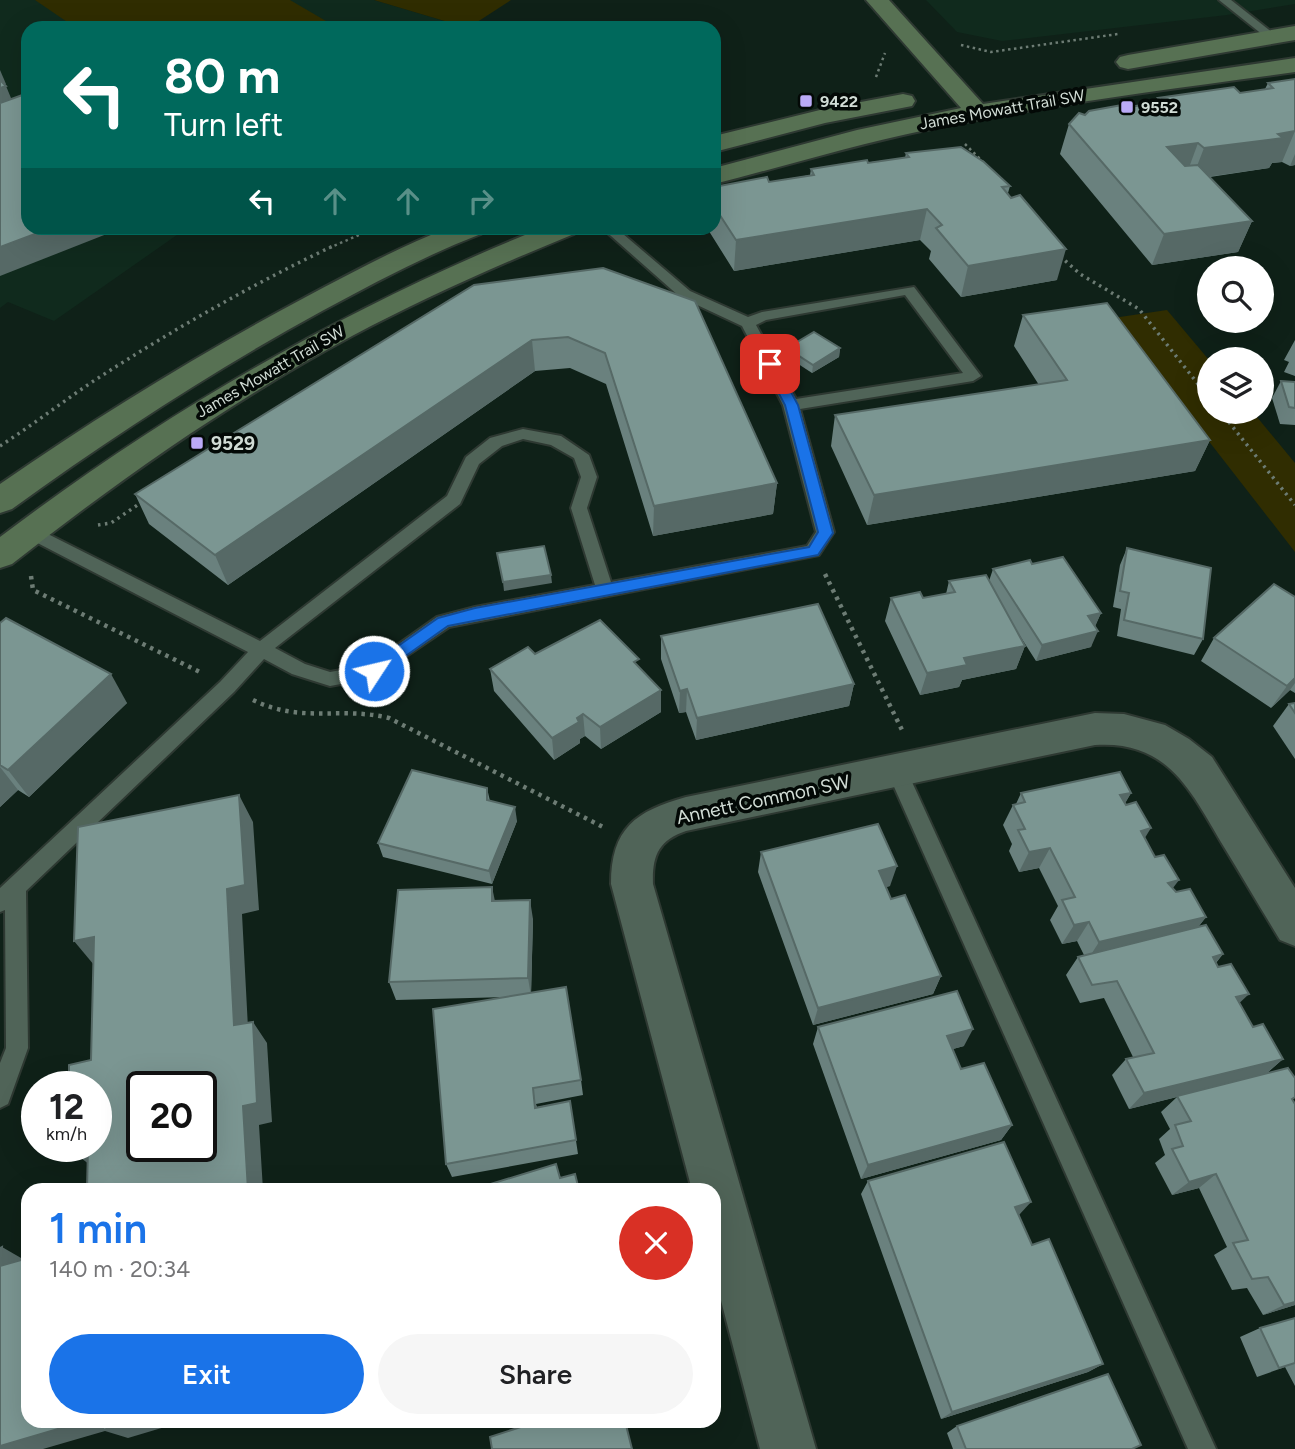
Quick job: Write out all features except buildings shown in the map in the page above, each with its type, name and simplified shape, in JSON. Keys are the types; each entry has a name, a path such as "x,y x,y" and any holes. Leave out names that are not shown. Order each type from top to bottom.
{"main road":[{"path":"877,0 937,95 978,113"},
{"name":"James Mowatt Trail SW","path":"1103,66 1295,33"},
{"name":"James Mowatt Trail SW","path":"721,174 831,143 978,113 1047,100 1295,65"},
{"name":"James Mowatt Trail SW","path":"721,142 824,116 983,87"},
{"name":"James Mowatt Trail SW","path":"0,501 90,436 185,377 291,316 456,235"},
{"name":"James Mowatt Trail SW","path":"0,555 15,524 62,506 153,442 318,341 398,299 548,235"}],"street":[{"name":"Annett Common SW","path":"637,845 646,832 663,820 1095,729 1127,728 1145,733 1184,756 1198,769 1295,926"},
{"path":"637,845 631,864 632,884 715,1183"},
{"path":"721,1206 788,1449"}],"lane":[{"path":"1224,0 1272,37"},
{"path":"15,524 299,669 330,679 374,671 443,622 813,551 825,533 791,405 748,323 685,295 616,235"},
{"path":"748,323 762,317 909,290 973,376 791,405"},
{"path":"0,1096 17,1048 8,894 227,687 262,649 454,500 471,461 496,442 523,434 555,440 581,455 589,477 579,508 605,590"},
{"path":"908,768 1202,1449"}],"path":[{"path":"973,50 1007,50 1118,34"},
{"path":"876,77 883,56"},
{"path":"961,141 990,169"},
{"path":"0,446 100,378 207,312 276,274 360,235"},
{"path":"1056,252 1071,268 1139,309 1197,383"},
{"path":"1230,424 1295,505"},
{"path":"96,526 111,523 143,501"},
{"path":"813,551 908,768"},
{"path":"31,576 33,590 206,675"},
{"path":"246,697 268,707 304,715 359,712 389,718 637,845"}],"shaded area":[{"path":"0,0 374,0 444,21 21,21 21,235 177,235 54,321 8,302 0,308"},
{"path":"35,0 290,0 326,21 66,21"},
{"path":"374,0 511,0 479,21 444,21"},
{"path":"926,0 1295,0 1295,4 1227,15 1002,41 957,32"},
{"path":"1167,310 1198,347 1197,424 1263,424 1295,463 1295,552 1113,318"}],"place":[{"name":"9422","path":"806,101"},
{"name":"9552","path":"1127,107"},
{"name":"9529","path":"197,443"}],"route":[{"path":"374,671 443,622 813,551 825,533 821,512 791,405 770,364"}]}
